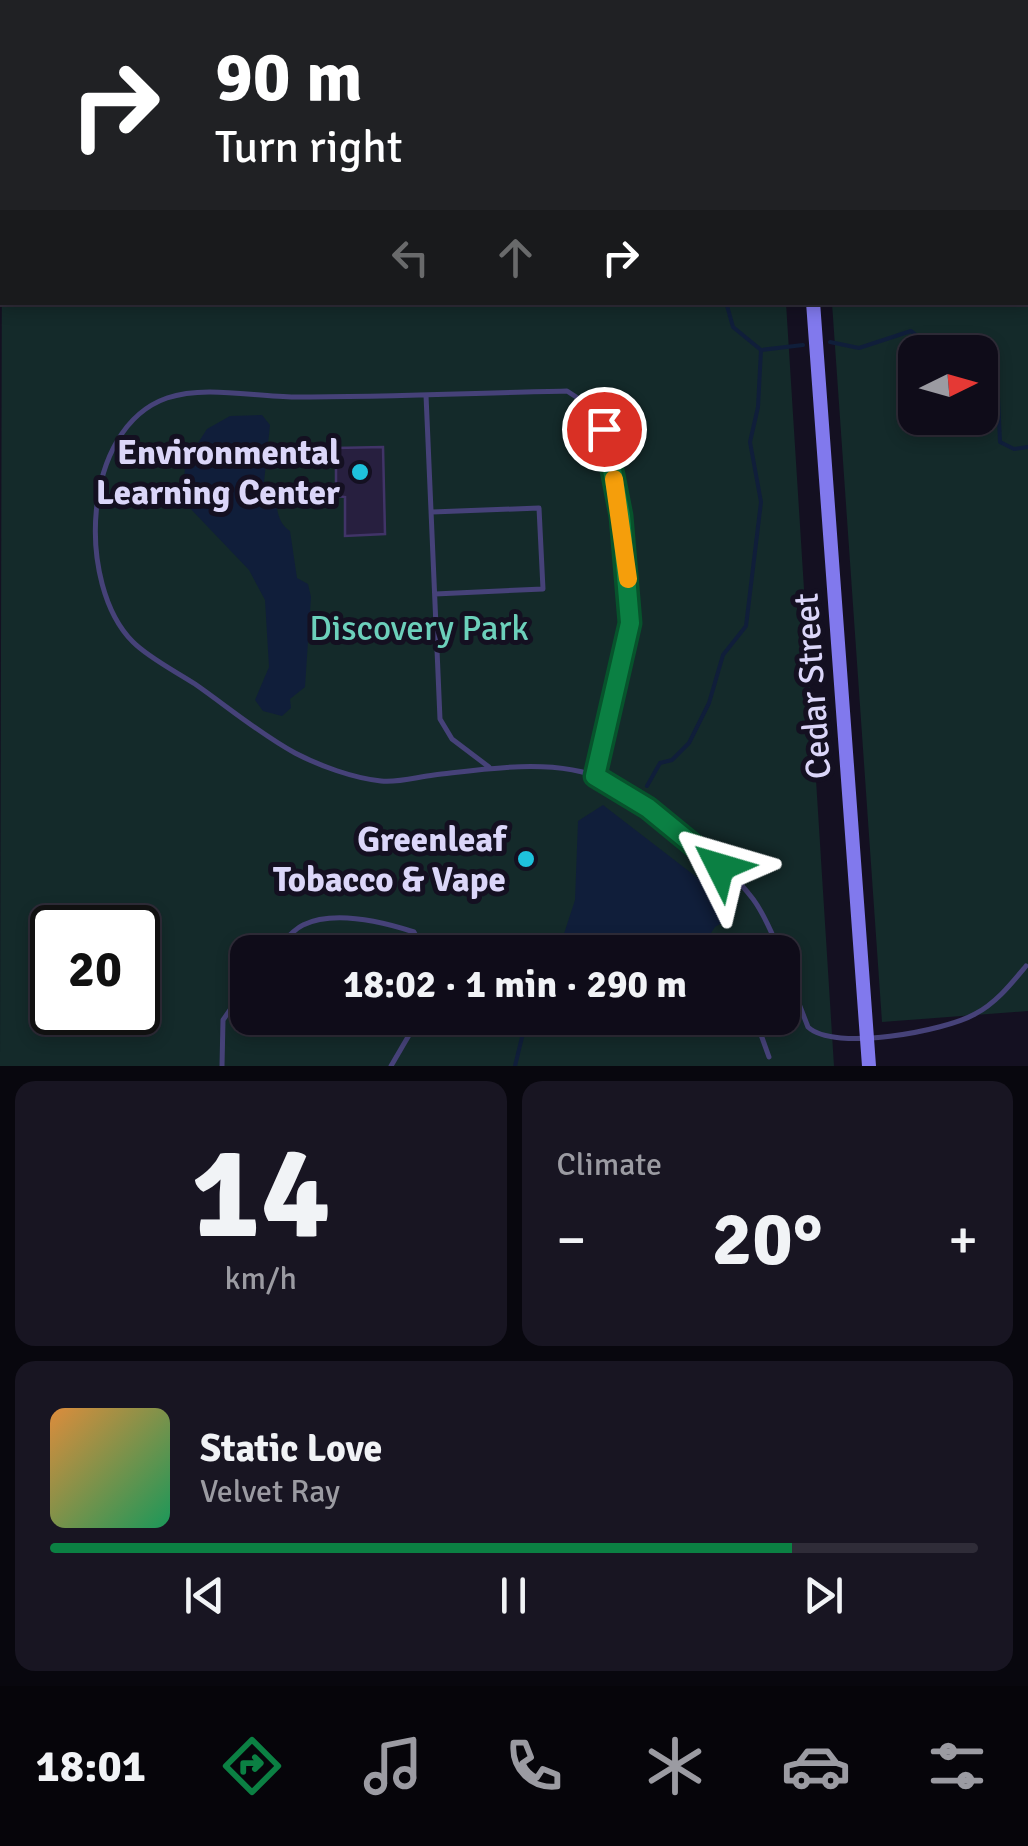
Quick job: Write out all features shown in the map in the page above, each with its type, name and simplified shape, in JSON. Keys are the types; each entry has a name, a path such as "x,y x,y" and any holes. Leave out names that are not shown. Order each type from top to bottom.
{"main road":[{"name":"Cedar Street","path":"813,305 869,1066"}],"lane":[{"path":"595,776 630,623 621,516 604,429 590,406 567,390 292,397 191,393 163,399 140,416 110,449 94,497 104,592 132,642 295,753 383,782 492,768 595,776 648,808 742,887 772,935"},
{"path":"426,394 440,719 452,738 492,768"},
{"path":"431,512 538,508 543,589 434,594"},
{"path":"291,935 300,926 324,919 389,924 416,935"},
{"path":"800,1011 815,1034 867,1037 923,1031 972,1016 1001,994 1027,965"},
{"path":"222,1066 223,1020 230,1010"},
{"path":"391,1066 409,1035"},
{"path":"761,1035 769,1057"}],"green space":[{"name":"Discovery Park","path":"2,305 786,305 834,1066 0,1066"},
{"path":"832,305 1028,305 1028,1011 882,1022"}],"water":[{"path":"262,415 270,425 264,482 277,492 278,514 290,531 297,578 308,584 311,597 305,687 290,699 291,708 282,716 263,711 255,700 269,667 265,600 249,570 186,504 184,486 185,463 207,429 230,416"},
{"path":"603,805 725,899 727,920 710,935 564,935 575,900 578,821"}],"building":[{"name":"Environmental Learning Center","path":"383,447 385,534 345,536 345,497 336,496 336,448"}],"waterway":[{"path":"727,305 733,327 761,350 803,345"},
{"path":"899,335 911,331 916,335"},
{"path":"830,342 859,348 898,335"},
{"path":"647,786 660,763 672,760 689,743 709,703 723,655 746,626 761,502 750,442 758,407 761,350"},
{"path":"998,397 1000,442 1014,449 1028,447"},
{"path":"515,1066 523,1035"}],"slow traffic":[{"path":"614,479 628,579"}],"place":[{"name":"Environmental Learning Center","path":"360,472"},
{"name":"Greenleaf Tobacco & Vape","path":"526,859"}],"route":[{"path":"604,429 621,516 630,623 595,776 648,808 720,867"}]}
